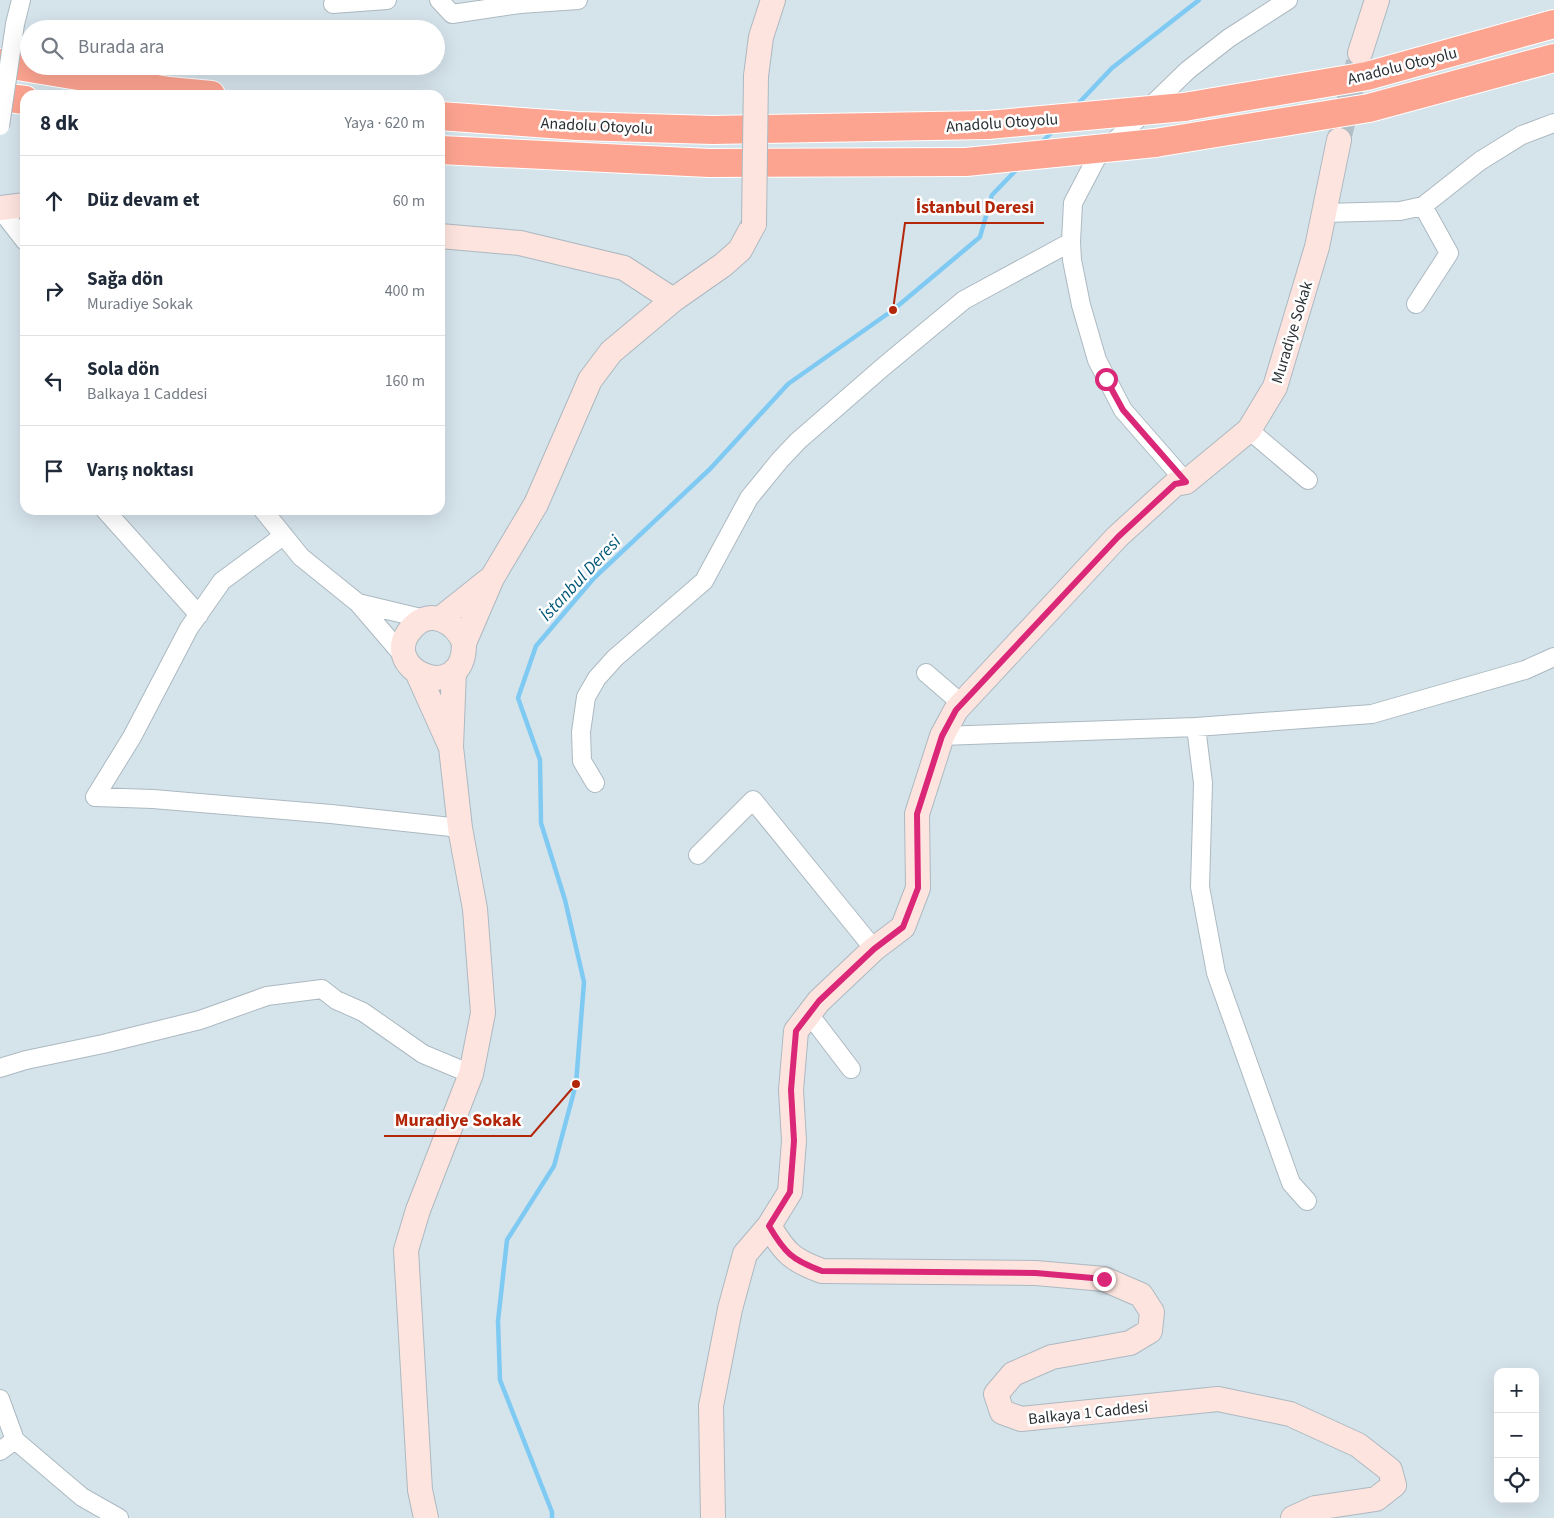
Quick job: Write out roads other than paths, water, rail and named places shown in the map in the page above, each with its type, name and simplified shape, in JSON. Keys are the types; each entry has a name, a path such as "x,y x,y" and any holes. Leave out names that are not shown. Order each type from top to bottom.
{"highway":[{"name":"Anadolu Otoyolu","path":"445,116 577,126 713,130 988,125 1184,107 1367,76 1554,24"},
{"path":"0,50 20,55"},
{"name":"Anadolu Otoyolu","path":"445,150 709,163 966,162 1156,143 1369,108 1554,58"},
{"path":"0,63 20,66"},
{"path":"72,75 163,90"},
{"path":"104,75 165,90"},
{"path":"0,96 20,99"}],"street":[{"path":"0,126 15,24 21,0"},
{"path":"333,4 387,0"},
{"path":"439,0 452,14 520,4 578,0"},
{"path":"426,1518 420,1490 406,1250 418,1210 471,1074 483,1013 475,909 460,828 451,747 454,671 464,653 464,643 492,578 536,504 590,380 611,352 673,300 723,265 740,250 754,224 756,76 761,37 773,0"},
{"path":"1186,482 1123,410 1097,360 1082,305 1071,242 1073,203 1096,159 1188,70 1228,38 1288,0"},
{"path":"1360,53 1377,0"},
{"path":"1324,213 1400,211 1423,206 1480,161 1515,139 1554,123"},
{"name":"Muradiye Sokak","path":"713,1518 711,1406 730,1309 745,1254 769,1226 790,1192 794,1141 791,1090 796,1031 819,1001 874,949 903,927 918,888 917,814 942,736 962,704 1118,537 1175,484 1186,482 1249,430 1275,387 1317,247 1339,140"},
{"path":"0,208 20,206"},
{"path":"1416,304 1449,253 1423,206"},
{"path":"0,208 20,234"},
{"path":"445,236 520,243 624,268 673,300"},
{"path":"595,783 582,761 581,742 586,696 597,678 615,658 704,581 749,498 780,460 798,441 883,367 964,300 1071,242"},
{"path":"1249,430 1308,480"},
{"path":"109,515 199,615"},
{"path":"267,515 282,536 301,556 358,603 412,667 437,679 454,671"},
{"path":"282,536 222,581 189,628 132,737 95,797 153,799 331,814 460,828"},
{"path":"451,747 404,650 409,631 416,624 432,619 492,578"},
{"path":"358,603 432,619 454,626 464,643"},
{"path":"942,736 1196,727 1372,714 1525,670 1554,658"},
{"path":"926,673 962,704"},
{"path":"1196,727 1202,783 1200,887 1216,973 1291,1183 1307,1201"},
{"path":"698,854 753,800 874,949"},
{"path":"0,1068 26,1060 103,1044 200,1020 266,996 322,990 336,1000 363,1012 423,1054 471,1074"},
{"path":"809,1014 851,1069"},
{"name":"Balkaya 1 Caddesi","path":"769,1226 783,1250 802,1264 822,1271 1036,1273 1104,1279 1141,1295 1152,1312 1150,1331 1130,1343 1052,1357 1013,1374 996,1394 1002,1412 1021,1419 1079,1411 1218,1399 1290,1414 1358,1445 1390,1470 1394,1485 1376,1499 1316,1508 1293,1518"},
{"path":"0,1399 15,1440 82,1497 119,1518"},
{"path":"0,1451 15,1440"}],"waterway":[{"name":"İstanbul Deresi","path":"1075,107 1112,68 1199,0"},
{"name":"İstanbul Deresi","path":"1039,145 1055,129"},
{"name":"Muradiye Sokak","path":"552,1518 552,1512 500,1380 498,1321 507,1240 554,1166 576,1084 584,982 565,900 541,823 540,760 518,698 536,646 594,578 710,469 788,384 893,310 980,237 992,195 1019,167"}],"tunnel":[{"path":"1339,140 1358,62"}],"place":[{"name":"İstanbul Deresi","path":"893,310"},
{"name":"Muradiye Sokak","path":"576,1084"}]}
